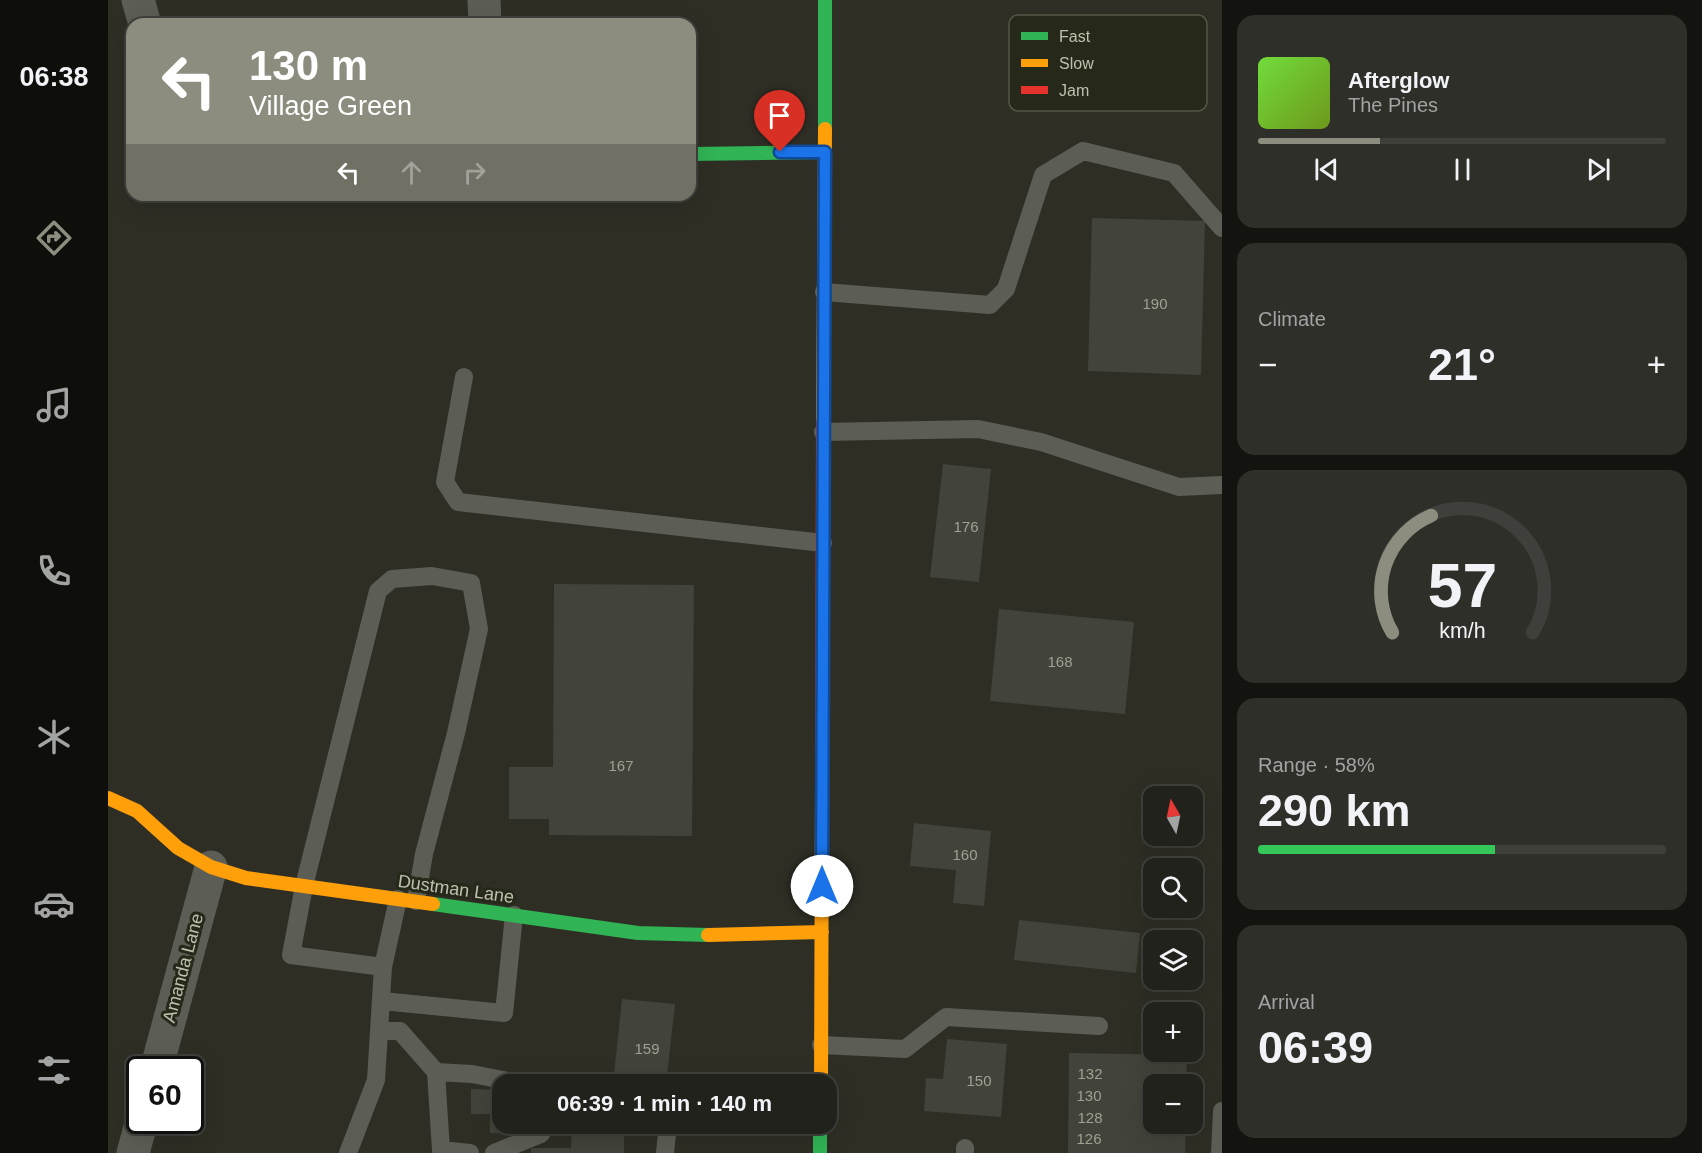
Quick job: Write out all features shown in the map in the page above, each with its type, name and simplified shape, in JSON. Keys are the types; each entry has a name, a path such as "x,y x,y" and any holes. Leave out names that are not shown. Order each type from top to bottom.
{"main road":[{"path":"821,1074 825,0"},
{"path":"696,154 825,152"},
{"name":"Dustman Lane","path":"108,798 137,812 178,848 211,867 246,878 638,933 691,936 822,932"},
{"path":"820,1134 820,1153"}],"street":[{"path":"138,0 143,18"},
{"path":"484,0 485,18"},
{"name":"Amanda Lane","path":"160,1056 211,867"},
{"path":"133,1153 138,1134"}],"lane":[{"path":"824,292 990,305 1006,289 1042,175 1083,151 1174,172 1222,228"},
{"path":"464,377 445,483 458,502 823,543"},
{"path":"824,432 978,429 1041,442 1179,487 1222,485"},
{"path":"348,1153 376,1080 383,967 424,854 456,733 479,629 471,583 432,576 392,579 378,591 304,886 291,955 383,967"},
{"path":"382,1001 504,1013 514,915"},
{"path":"821,1045 904,1049 946,1017 1099,1026"},
{"path":"380,1031 400,1031 436,1072 441,1150 470,1153"},
{"path":"436,1072 492,1078"},
{"path":"1220,1153 1222,1111"},
{"path":"494,1153 541,1134"},
{"path":"665,1153 667,1134"}],"building":[{"path":"1092,218 1205,221 1201,375 1088,371"},
{"path":"943,464 991,469 979,582 930,577"},
{"path":"554,584 694,585 692,836 549,835 549,819 509,819 509,767 553,767"},
{"path":"999,609 1134,622 1125,714 990,701"},
{"path":"914,823 991,831 984,906 953,903 956,870 910,866"},
{"path":"1019,920 1140,933 1136,973 1014,960"},
{"path":"622,999 675,1004 667,1074 614,1074"},
{"path":"947,1039 1007,1044 1001,1117 924,1111 926,1078 943,1079"},
{"path":"1069,1053 1143,1054 1143,1062 1187,1062 1186,1074 1143,1074 1143,1134 1186,1134 1185,1153 1068,1153"},
{"path":"471,1089 492,1090 492,1133 490,1133 490,1114 471,1114"},
{"path":"572,1134 624,1134 624,1153 531,1153 531,1148 571,1148"}],"traffic: fast":[{"path":"825,0 825,129"},
{"path":"696,154 825,152"},
{"path":"433,904 638,933 708,935"},
{"path":"820,1134 820,1153"}],"traffic: slow":[{"path":"823,422 825,129"},
{"path":"821,1074 822,789"},
{"path":"108,798 137,811 178,848 211,867 246,878 433,904"},
{"path":"708,935 822,932"}],"traffic: jam":[{"path":"822,789 823,422"}],"route":[{"path":"780,152 825,152 822,886"}]}
